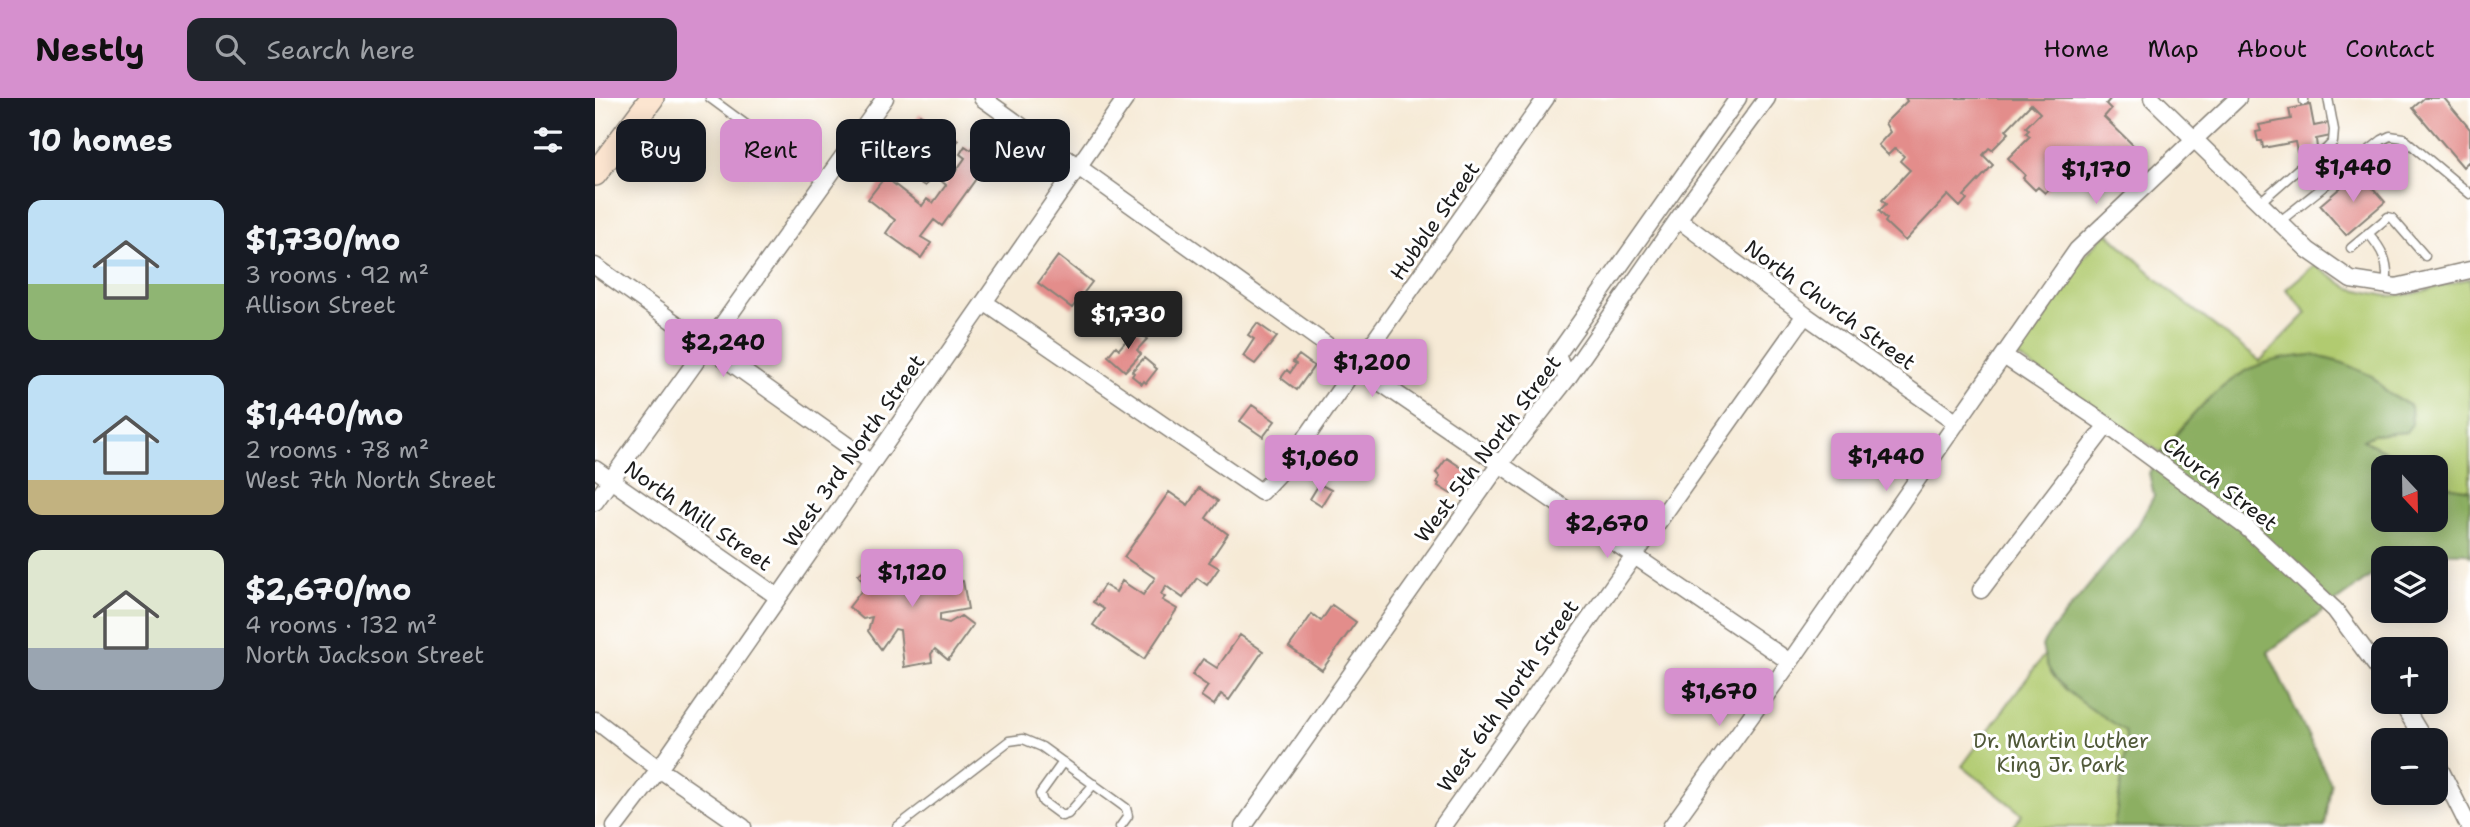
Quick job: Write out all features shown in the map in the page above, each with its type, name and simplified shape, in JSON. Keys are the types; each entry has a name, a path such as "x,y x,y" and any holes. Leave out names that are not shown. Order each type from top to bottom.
{"main road":[{"path":"595,174 652,98"}],"street":[{"path":"595,502 885,98"},
{"path":"982,98 1356,366 1790,662"},
{"name":"West 3rd North Street","path":"615,827 659,769 1126,98"},
{"name":"Hubble Street","path":"984,302 1261,492 1288,463 1546,98"},
{"path":"1567,379 1557,355 1738,98"},
{"name":"West 5th North Street","path":"1244,827 1499,465 1567,379 1678,219 1767,98"},
{"path":"2152,98 2308,250 2351,280 2396,287 2470,270"},
{"path":"1671,827 1790,662 2077,250 2238,98"},
{"name":"North Church Street","path":"1678,219 1805,315 1957,423"},
{"path":"595,266 872,463"},
{"name":"West 6th North Street","path":"1442,827 1805,315"},
{"name":"Church Street","path":"2004,356 2107,425 2246,527 2335,610 2371,659"},
{"path":"1981,590 2107,425"},
{"name":"North Mill Street","path":"595,469 778,597"},
{"path":"595,720 659,769 743,827"},
{"path":"2448,785 2469,827"}],"lane":[{"path":"710,98 824,182"},
{"path":"2259,203 2298,169 2313,162 2333,142 2334,130 2328,98"},
{"path":"2280,222 2390,136 2403,138 2470,194"},
{"path":"2351,248 2384,219 2392,218 2425,256"},
{"path":"2368,233 2380,247 2385,260 2388,274 2386,285"},
{"path":"897,827 1009,741 1023,739 1042,747 1126,808 1128,816 1120,827"},
{"path":"1063,762 1040,793 1043,802 1062,816 1067,814 1094,784"}],"green space":[{"path":"2107,232 2171,292 2260,361 2307,313 2286,289 2314,265 2349,288 2387,296 2413,294 2470,278 2470,490 2448,486 2448,455 2394,455 2362,440 2372,435 2406,432 2411,406 2389,394 2372,376 2206,401 2161,453 2016,356 2083,258"},
{"path":"2313,355 2343,363 2372,376 2389,394 2411,406 2412,424 2406,432 2373,435 2363,440 2394,455 2371,455 2371,532 2448,532 2448,486 2470,490 2470,556 2465,553 2448,553 2448,546 2371,546 2371,576 2268,652 2331,784 2325,827 2114,827 2127,746 2125,731 2082,703 2062,685 2048,667 2042,646 2137,527 2154,496 2149,473 2193,415 2236,377 2258,366"},
{"name":"Dr. Martin Luther King Jr. Park","path":"2045,654 2152,730 2133,827 2013,827 2022,814 1962,766"}],"building":[{"path":"1905,98 2111,98 2106,104 2111,109 2104,117 2134,146 2109,172 2085,149 2072,162 2075,165 2065,176 2063,174 2045,193 2038,187 2035,190 2008,158 2030,136 2026,133 2029,130 2026,127 2040,113 2031,104 2006,130 2009,133 1983,155 1993,165 1964,196 1967,199 1960,207 1948,195 1905,241 1885,222 1887,219 1879,211 1886,204 1882,200 1910,170 1900,161 1904,156 1895,148 1888,155 1878,145 1890,132 1885,123 1907,101"},
{"path":"2424,98 2444,98 2470,129 2470,165 2468,162 2463,167 2413,108"},
{"path":"2310,105 2314,126 2329,123 2331,136 2316,139 2317,148 2297,152 2295,142 2263,148 2256,132 2261,131 2259,125 2291,119 2289,109"},
{"path":"965,146 970,149 970,182 974,182 942,226 934,220 921,237 931,243 921,258 886,233 895,220 868,199 881,182 891,182 922,206 927,199 933,203 946,185 942,182 956,182 956,171 965,158 960,154"},
{"path":"2359,172 2385,202 2346,235 2320,205"},
{"path":"1058,256 1092,282 1072,308 1038,283"},
{"path":"1257,323 1277,337 1255,364 1243,356 1254,339 1248,335"},
{"path":"1136,329 1147,339 1137,350 1141,354 1125,371 1108,356 1116,346 1119,349"},
{"path":"1299,355 1314,366 1297,390 1281,378 1287,370 1290,373 1296,364 1293,362"},
{"path":"1144,358 1157,369 1146,383 1144,381 1142,384 1132,376 1132,371"},
{"path":"1252,405 1275,421 1263,437 1240,421"},
{"path":"1447,458 1468,472 1451,494 1438,486 1440,477 1436,473"},
{"path":"1319,484 1331,490 1321,506 1310,499"},
{"path":"1199,488 1218,501 1206,518 1228,534 1209,562 1219,568 1207,585 1197,578 1183,598 1166,586 1161,594 1165,597 1162,600 1177,609 1144,659 1093,625 1104,609 1093,602 1104,585 1116,592 1122,581 1143,595 1155,578 1124,557 1169,492 1188,505"},
{"path":"889,550 910,565 917,559 937,567 923,585 928,588 932,585 963,581 968,609 940,614 940,621 949,623 961,616 973,625 948,660 935,649 931,654 932,662 904,667 900,630 895,629 881,649 868,631 872,617 863,619 849,607 866,585 858,575 863,571 870,576"},
{"path":"1332,605 1356,622 1322,670 1289,647 1312,614 1321,621"},
{"path":"1240,635 1263,651 1229,700 1221,694 1214,705 1201,696 1208,686 1192,675 1203,659 1217,668"}]}
